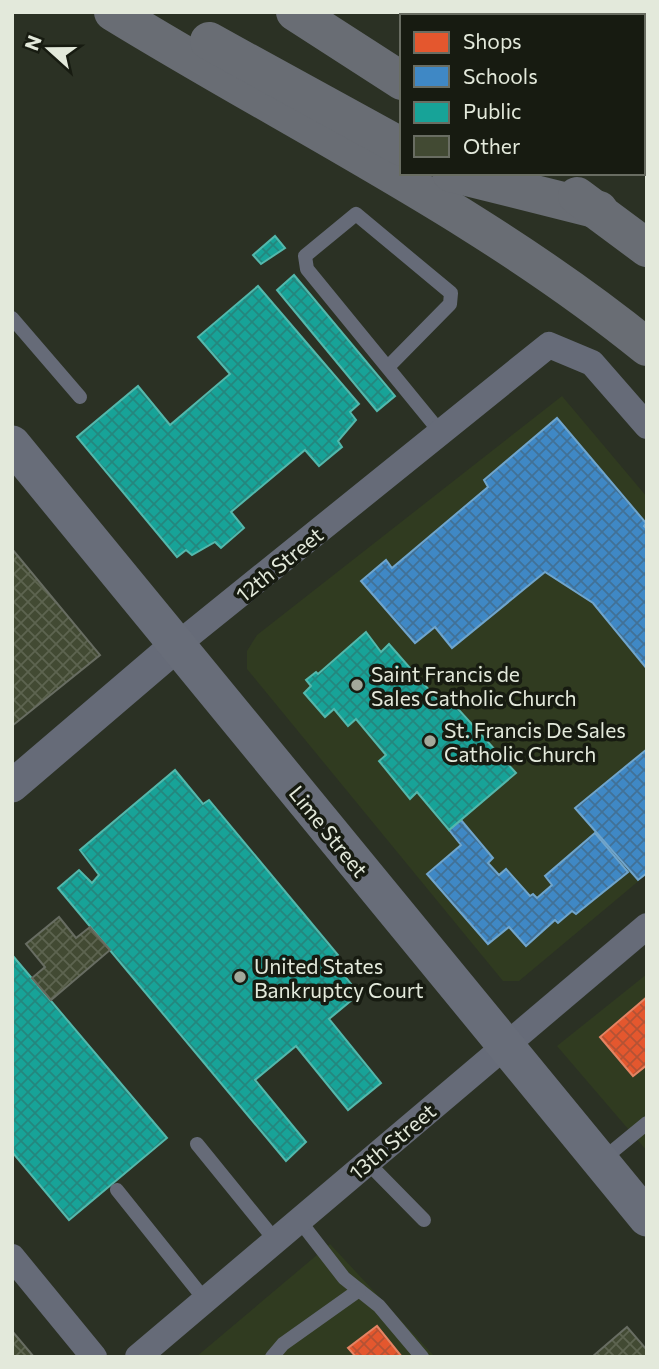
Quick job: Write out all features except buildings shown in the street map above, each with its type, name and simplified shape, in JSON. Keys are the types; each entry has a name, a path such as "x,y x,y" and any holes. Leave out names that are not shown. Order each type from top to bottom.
{"highway":[{"path":"113,12 461,215 592,302 647,346"},
{"path":"147,12 219,45 400,145"},
{"path":"295,12 400,80"},
{"path":"459,175 599,211"},
{"path":"546,175 647,248"}],"main road":[{"name":"Lime Street","path":"12,444 647,1218"}],"street":[{"name":"12th Street","path":"12,786 177,645 549,345 592,363 647,426"},
{"name":"13th Street","path":"138,1357 647,926"},
{"path":"12,1257 94,1357"}],"lane":[{"path":"388,367 450,304 451,293 356,215 305,256 307,269 441,433"},
{"path":"12,318 80,397"},
{"path":"600,1161 647,1123"},
{"path":"197,1144 275,1240"},
{"path":"366,1162 424,1220"},
{"path":"117,1190 205,1300"},
{"path":"299,1220 344,1278 379,1306 422,1357"},
{"path":"272,1357 283,1344 359,1290"}],"shaded area":[{"path":"562,396 647,497 647,874 519,981 503,981 247,669 247,651 257,635"},
{"path":"647,974 647,1151 557,1046"},
{"path":"330,1244 435,1357 196,1357"}],"place":[{"name":"Saint Francis de Sales Catholic Church","path":"357,685"},
{"name":"St. Francis De Sales Catholic Church","path":"430,741"},
{"name":"United States Bankruptcy Court","path":"240,977"}]}
